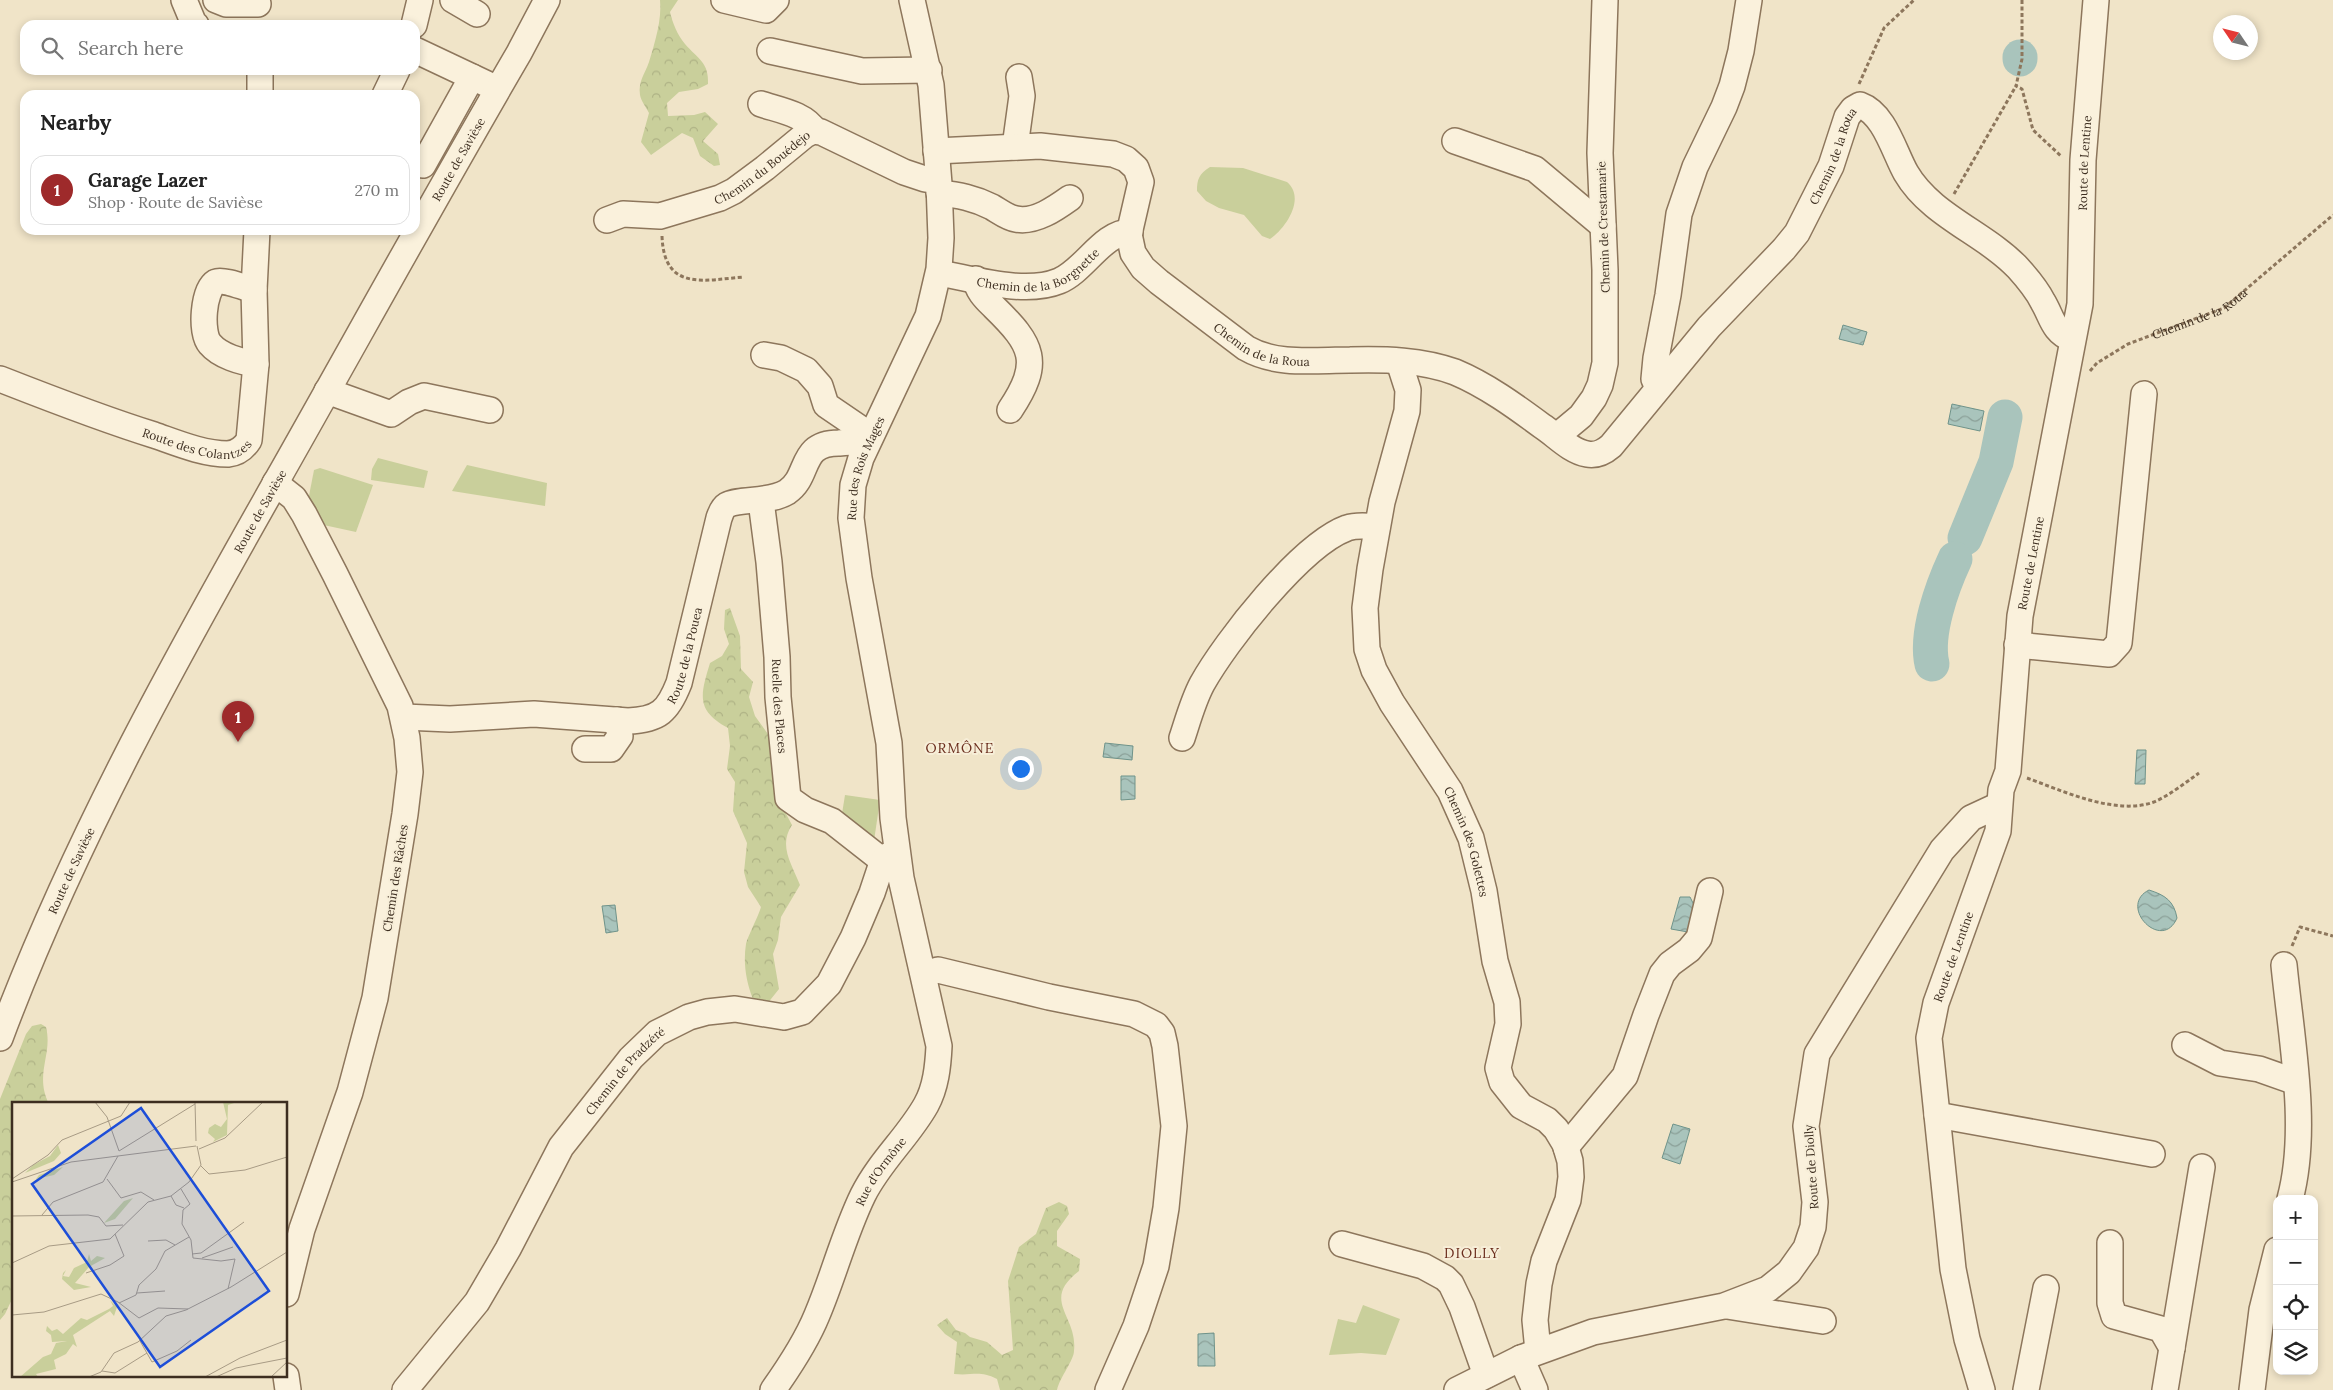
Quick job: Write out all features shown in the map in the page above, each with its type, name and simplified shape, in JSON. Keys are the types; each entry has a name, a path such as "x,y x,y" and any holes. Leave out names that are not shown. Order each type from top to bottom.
{"street":[{"path":"184,0 192,20"},
{"path":"216,0 226,4 258,10"},
{"path":"415,20 420,0"},
{"path":"453,0 478,14"},
{"name":"Route de Savièse","path":"420,227 547,0"},
{"path":"724,0 766,10 776,0"},
{"name":"Rue des Rois Mages","path":"912,0 928,70 939,187 941,238 939,272 928,316 868,439 853,485 851,518 859,578 889,743 890,857 905,898 916,946"},
{"name":"Chemin de Crestamarie","path":"1557,436 1587,408 1598,392 1603,374 1603,226 1600,153 1605,0"},
{"path":"1658,388 1654,378 1656,358 1668,295 1679,214 1695,167 1728,98 1741,51 1749,0"},
{"name":"Route de Lentine","path":"1982,1390 1968,1339 1953,1270 1929,1038 1934,1011 1998,831 2000,790 2008,771 2020,616 2080,304 2083,176 2096,0"},
{"path":"770,51 862,71 928,70"},
{"path":"420,52 498,89"},
{"path":"260,75 260,90"},
{"path":"386,90 394,75"},
{"path":"420,164 423,165 472,77"},
{"path":"1015,147 1022,96 1019,77"},
{"path":"761,104 799,117 807,122 815,131"},
{"name":"Chemin de la Roua","path":"936,151 1040,146 1113,154 1131,163 1139,172 1141,182 1129,240 1133,253 1151,275 1234,340 1258,355 1300,361 1352,360 1423,363 1456,373 1505,400 1572,448 1584,454 1601,453 1611,446 1709,328 1797,233 1831,166 1848,117 1856,107 1864,107 1881,124 1905,172 1917,190 2010,261 2043,301 2056,329 2072,339"},
{"name":"Chemin du Bouédejo","path":"607,220 624,214 660,216 726,195 765,168 805,135 815,131 830,135 904,172 974,199 1015,219 1026,219 1051,211 1070,198"},
{"path":"1456,141 1535,169 1603,226"},
{"name":"Chemin de la Borgnette","path":"939,272 1024,287 1060,281 1080,267 1110,238 1121,233 1130,232"},
{"name":"Route des Colantzes","path":"0,379 80,412 210,452 230,454 244,449 249,440 256,364 254,290 257,235"},
{"name":"Route de Savièse","path":"0,1038 45,924 135,739 187,638 415,235"},
{"path":"976,279 979,290 1018,331 1028,350 1030,362 1023,390 1010,410"},
{"path":"254,290 224,281 217,282 210,288 206,298 204,332 210,344 223,353 241,362 256,364"},
{"path":"764,355 781,358 806,370 820,386 826,405 868,439"},
{"name":"Chemin des Golettes","path":"1399,362 1409,396 1377,527 1366,608 1369,657 1392,703 1450,791 1471,838 1484,891 1495,961 1507,1002 1508,1024 1498,1068 1502,1082 1512,1097 1522,1106 1552,1125 1566,1147 1570,1161 1570,1192 1544,1261 1538,1284 1535,1320 1529,1354"},
{"path":"327,391 391,414 409,402 424,396 490,410"},
{"path":"2017,645 2109,654 2120,643 2144,394"},
{"name":"Route de la Pouea","path":"404,717 450,719 534,714 644,720 656,717 670,703 685,665 719,518 723,509 728,504 761,501 788,491 796,482 808,458 816,449 833,443 859,442 868,439"},
{"name":"Chemin des Râches","path":"275,483 294,498 304,514 404,717 410,786 375,998 350,1092 302,1229 288,1286"},
{"name":"Ruelle des Places","path":"761,501 770,572 777,657 778,697 788,798 805,810 832,820 890,857"},
{"path":"1182,738 1194,700 1208,674 1246,621 1282,580 1305,557 1337,533 1351,527 1377,527"},
{"path":"585,749 611,749 620,736 617,720"},
{"name":"Route de Diolly","path":"1457,1390 1529,1354 1593,1332 1724,1306 1768,1289 1789,1272 1806,1248 1813,1227 1815,1202 1806,1126 1817,1054 1942,850 1971,818 1999,806"},
{"name":"Chemin de Pradzéré","path":"405,1390 477,1302 501,1262 560,1147 631,1058 657,1034 689,1016 735,1009 784,1017 802,1012 823,991 843,959 890,857"},
{"path":"1566,1147 1625,1076 1662,974 1674,961 1695,945 1699,938 1710,891"},
{"name":"Rue d'Ormône","path":"773,1390 806,1339 817,1315 849,1226 864,1194 878,1169 926,1104 932,1090 937,1070 939,1046 924,974 916,946"},
{"path":"2284,965 2296,1082 2299,1145 2296,1180 2291,1195"},
{"path":"924,974 938,970 1049,997 1134,1014 1156,1024 1162,1033 1166,1046 1174,1126 1166,1208 1156,1266 1136,1326 1108,1390"},
{"path":"2186,1045 2220,1063 2260,1069 2296,1082"},
{"path":"1937,1115 2152,1154"},
{"path":"2165,1390 2202,1167"},
{"path":"2110,1243 2110,1304 2114,1316 2161,1329 2172,1348"},
{"path":"1342,1244 1424,1266 1445,1278 1455,1291 1462,1307 1486,1375"},
{"path":"2252,1390 2262,1310 2273,1266"},
{"path":"2026,1390 2046,1288"},
{"path":"1724,1306 1823,1321"},
{"path":"1529,1354 1535,1390"}],"path":[{"path":"1856,107 1857,88 1884,28 1914,0"},
{"path":"1944,212 2016,86 2022,59 2022,0"},
{"path":"2016,86 2022,89 2033,130 2083,176"},
{"path":"660,216 664,256 672,271 688,280 699,281 744,277"},
{"name":"Chemin de la Roua","path":"2084,379 2097,363 2128,344 2224,308 2333,216"},
{"path":"2008,771 2071,794 2118,806 2136,806 2154,801 2199,773"},
{"path":"2284,965 2300,927 2333,936"}],"green space":[{"path":"660,0 678,0 670,12 674,25 685,44 702,61 708,77 708,84 698,89 679,92 667,103 668,116 694,115 705,112 718,124 703,141 718,154 720,165 714,166 700,156 693,138 682,133 651,155 641,142 649,113 642,102 640,86 658,31"},
{"path":"1210,167 1243,168 1287,182 1295,196 1292,212 1282,228 1270,239 1262,236 1244,215 1219,208 1206,201 1197,191 1197,183 1203,172"},
{"path":"378,458 428,471 424,488 371,480 372,469"},
{"path":"467,465 547,483 545,506 452,491"},
{"path":"320,468 373,485 356,532 319,524 308,501 314,470"},
{"path":"730,608 740,636 741,669 753,682 749,697 755,716 775,744 784,810 792,825 786,840 786,848 800,885 781,917 778,940 773,954 779,989 767,1004 753,999 746,972 746,944 761,907 748,887 744,872 747,843 733,811 735,782 727,769 730,746 728,728 710,715 703,701 704,685 710,663 722,656 729,644 724,629 725,610"},
{"path":"845,795 880,800 874,841 841,820"},
{"path":"41,1024 46,1027 48,1037 43,1083 48,1102 12,1102 12,1299 0,1320 0,1099 26,1034 32,1026"},
{"path":"1059,1202 1067,1206 1069,1214 1057,1231 1057,1246 1080,1259 1079,1271 1062,1291 1061,1300 1074,1338 1074,1351 1057,1390 1000,1390 997,1379 991,1376 954,1374 957,1342 945,1334 937,1325 947,1318 956,1330 987,1342 1002,1355 1013,1350 1008,1281 1019,1247 1036,1234 1046,1208"},
{"path":"1363,1305 1400,1319 1386,1355 1361,1353 1329,1355 1338,1319 1356,1323"}],"water":[{"path":"1843,325 1867,332 1863,345 1839,339"},
{"path":"1952,404 1984,411 1980,431 1948,424"},
{"path":"1105,743 1133,746 1132,760 1103,757"},
{"path":"2137,750 2146,750 2145,784 2135,784"},
{"path":"1121,776 1135,776 1135,799 1121,800"},
{"path":"2149,890 2168,899 2174,907 2177,918 2170,928 2162,931 2153,929 2145,923 2140,915 2138,906 2140,897"},
{"path":"1680,897 1690,897 1695,907 1688,932 1671,929"},
{"path":"615,905 618,931 606,933 602,906"},
{"path":"1673,1124 1690,1129 1680,1164 1662,1158"},
{"path":"1214,1333 1215,1366 1198,1366 1198,1334"}],"waterway":[{"path":"1965,538 1996,462 2005,417"},
{"path":"1932,664 1930,652 1936,611 1955,559"}],"place":[{"name":"Garage Lazer","path":"238,742"}],"district":[{"name":"ORMÔNE","path":"960,748"},
{"name":"DIOLLY","path":"1472,1253"}]}
